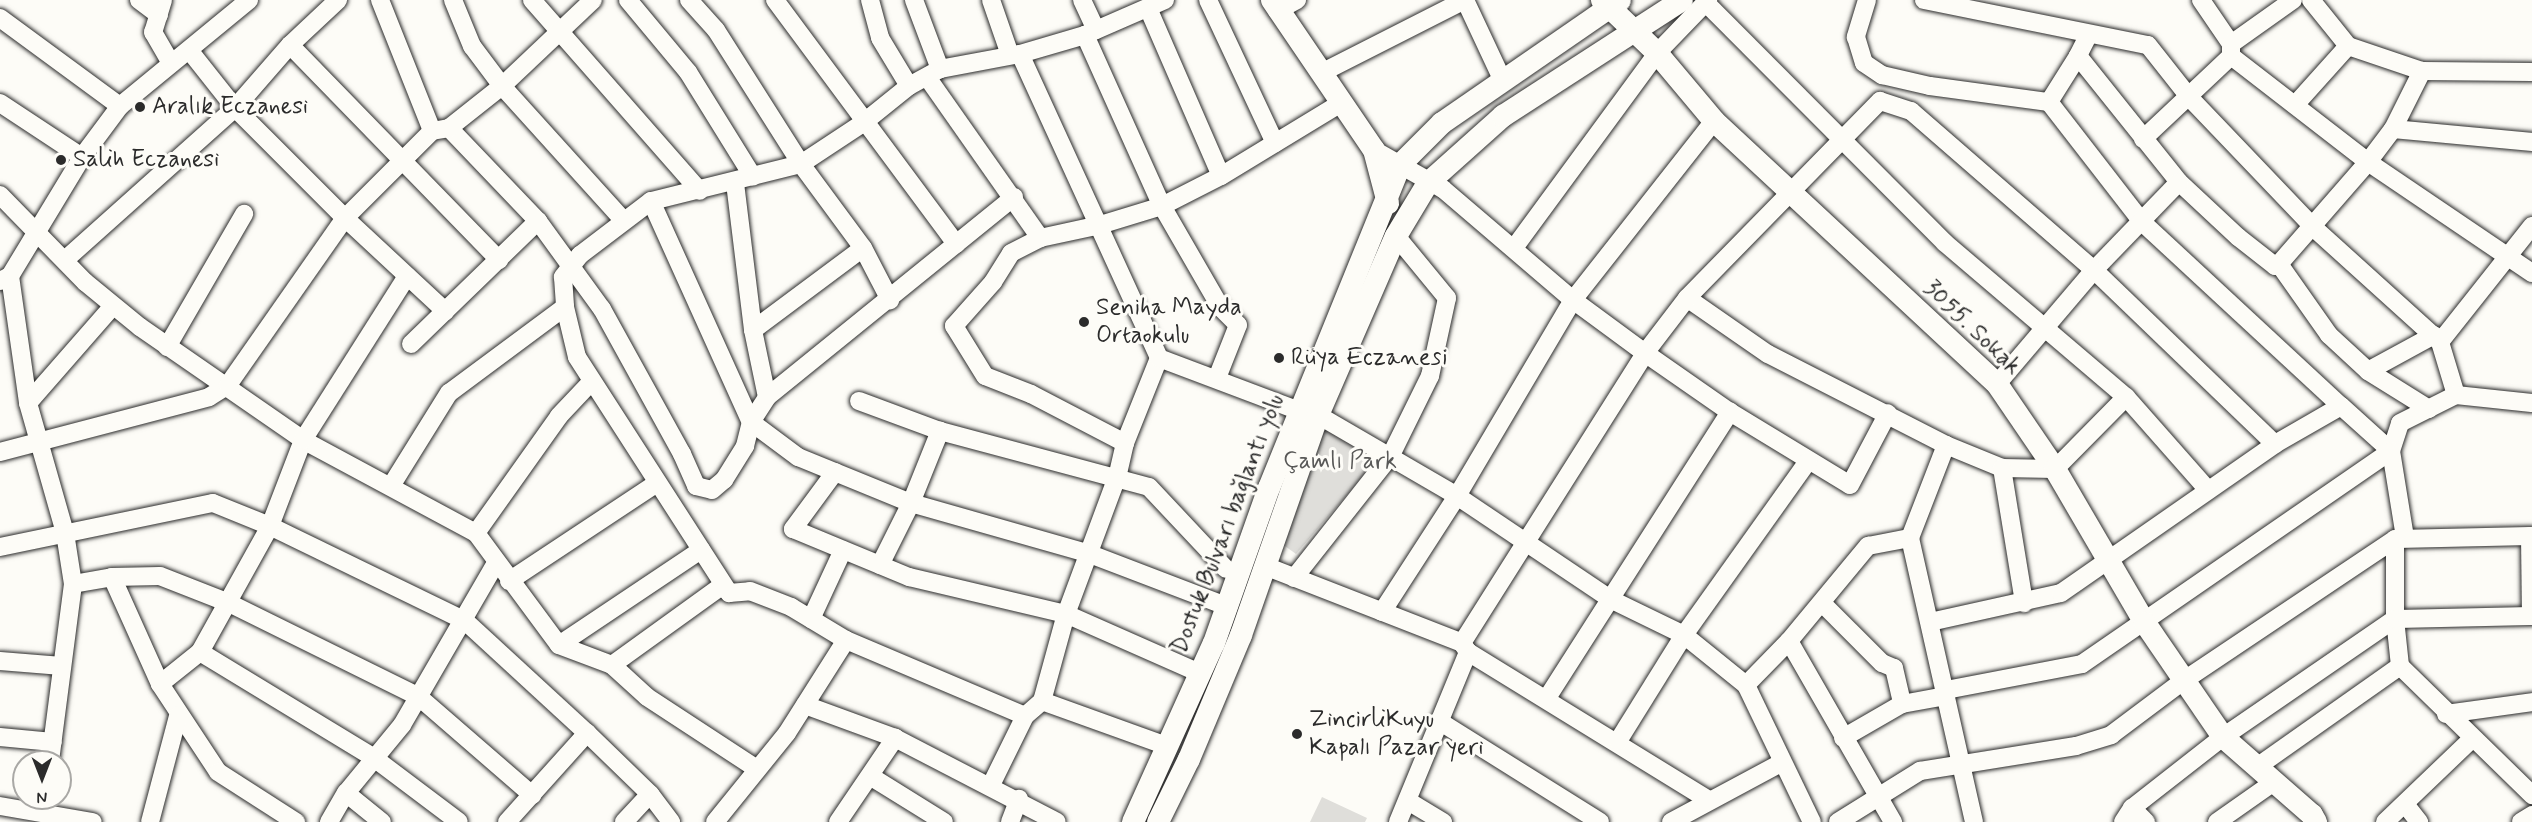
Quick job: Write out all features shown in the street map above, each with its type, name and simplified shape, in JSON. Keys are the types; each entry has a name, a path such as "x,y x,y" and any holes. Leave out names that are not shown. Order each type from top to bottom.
{"main road":[{"name":"Dostuk Bulvarı bağlantı yolu","path":"1158,822 1223,682 1265,566 1308,413 1396,236 1429,182 1503,116 1682,0"},
{"name":"Dostuk Bulvarı bağlantı yolu","path":"1133,822 1200,673 1308,413 1386,197 1400,165 1442,123 1610,2"},
{"name":"3055. Sokak","path":"1610,2 1635,32 1657,53 1713,121 1789,190 1847,249 1997,384 2055,469 2145,623 2223,737 2312,815 2316,822"},
{"path":"1275,5 1323,72 1341,103 1374,150 1396,236"}],"street":[{"path":"139,0 161,7 153,32 170,62"},
{"path":"52,750 73,584 65,533 28,402 6,271 35,231 82,157 120,106 170,62 189,50 249,0"},
{"path":"66,259 235,108 290,45 338,0"},
{"path":"380,0 441,129 538,221 602,309 631,357 696,486 712,490 724,480 745,446 751,422 767,397 890,300 1014,197"},
{"path":"453,0 472,46 502,86 623,220"},
{"path":"532,0 700,191"},
{"path":"0,452 38,440 209,397 228,385 345,218 441,129 502,86 593,0"},
{"path":"628,0 687,72 753,177"},
{"path":"690,0 716,30 801,164 863,249 890,300"},
{"path":"775,0 863,123 956,244"},
{"path":"870,0 880,38 909,86"},
{"path":"914,0 934,73 1040,238"},
{"path":"991,0 1015,55 1100,225 1159,358 1125,443 1117,477 1066,614 1042,701 1025,716 991,786"},
{"path":"1082,0 1091,32 1162,206 1221,308 1238,326 1217,378"},
{"path":"1025,716 846,640 811,619 750,591 729,594 577,357 565,307 563,277 623,220 651,201 735,183 801,164 863,123 909,86 934,73 1015,55 1091,32 1165,0"},
{"path":"1208,0 1275,143"},
{"path":"1275,5 1297,0"},
{"path":"1323,72 1465,0 1503,81"},
{"path":"1867,0 1856,37 1864,63 1882,75 1930,86 2049,102 2142,222 2391,451"},
{"path":"1924,0 2148,45 2189,97 2314,228 2437,338 2456,395"},
{"path":"2201,0 2231,50 2295,105 2368,162 2508,260 2532,273"},
{"path":"2142,139 2189,97 2231,50 2293,0"},
{"path":"2311,0 2348,46 2422,71 2532,72"},
{"path":"1514,248 1657,53 1708,2 1840,139 1945,243 2126,397 2208,490"},
{"path":"1148,8 1221,176"},
{"path":"0,18 120,106"},
{"path":"2049,102 2089,34"},
{"path":"290,45 499,260"},
{"path":"2295,105 2348,46"},
{"path":"189,50 235,108 345,218 445,311"},
{"path":"2078,56 2142,139 2179,182 2238,237 2274,266 2279,264 2314,228 2368,162 2393,129 2422,71"},
{"path":"1398,822 1439,721 1465,647 1645,353 1687,298 1789,190 1880,101 1911,111 2094,270 2275,444"},
{"path":"0,103 82,157"},
{"path":"1125,443 1031,394 984,376 954,326 993,282 1011,253 1040,238 1100,225 1162,206 1221,176 1341,103"},
{"path":"1382,612 1457,496 1573,300 1713,121"},
{"path":"2393,129 2532,142"},
{"path":"1374,150 1429,182 1514,248 1573,300 1645,353 1730,412 1850,485 1888,413"},
{"path":"1997,384 2094,270 2179,182"},
{"path":"735,183 753,330 767,397"},
{"path":"0,195 113,306 205,375 228,385 303,440 476,533 495,563 559,645 612,665 647,697 757,770"},
{"path":"651,201 751,422 798,456 912,503 1090,554 1226,606"},
{"path":"167,347 244,214"},
{"path":"411,344 538,221"},
{"path":"2368,372 2437,338 2508,260 2532,226"},
{"path":"1294,579 1391,455 1430,376 1448,298 1396,236"},
{"path":"753,330 863,249"},
{"path":"2279,264 2330,335 2368,372 2428,409"},
{"path":"160,684 200,652 270,526 303,440 407,276"},
{"path":"1687,298 1768,354 1888,413 1946,445 2002,468 2055,469 2126,397"},
{"path":"28,402 113,306"},
{"path":"391,486 449,393 565,307"},
{"path":"1159,358 1308,413 1391,455 1457,496 1610,599 1684,635 1746,686 1781,763 1812,822"},
{"path":"476,533 559,416 592,381"},
{"path":"2528,787 2472,739 2400,666 2395,619 2400,538 2391,451 2400,423 2456,395 2532,403"},
{"path":"859,401 940,431 1149,487 1226,569"},
{"path":"1930,622 2061,594 2275,444 2342,406"},
{"path":"1547,698 1730,412"},
{"path":"880,565 912,503 940,431"},
{"path":"1946,445 1910,538 1974,822"},
{"path":"1843,738 1902,704 2082,664 2145,623 2391,451"},
{"path":"1618,741 1684,635 1808,461"},
{"path":"2002,468 2024,603"},
{"path":"835,472 793,529 909,577 1066,614 1200,673"},
{"path":"509,581 657,483"},
{"path":"0,547 213,502 270,526 464,620 587,732 650,794 671,822"},
{"path":"1838,822 1878,795 1920,771 2076,746 2111,735 2183,681 2400,538 2531,536 2532,616 2395,619 2223,737 2128,815 2146,822"},
{"path":"1746,686 1789,641 1868,546 1910,538"},
{"path":"559,645 700,550"},
{"path":"811,619 843,550"},
{"path":"329,822 346,793 419,697 495,563"},
{"path":"1265,566 1465,647 1618,741 1709,801"},
{"path":"73,584 112,577 160,576 229,603 419,697 531,795"},
{"path":"112,577 160,684 178,717 218,772 296,822"},
{"path":"612,665 723,585"},
{"path":"1822,603 1882,663 1894,668 1902,704"},
{"path":"716,822 805,705 846,640"},
{"path":"1789,641 1893,822"},
{"path":"200,652 374,758 459,822"},
{"path":"0,661 62,666"},
{"path":"2217,822 2266,774 2400,666"},
{"path":"1042,701 1167,746"},
{"path":"2446,714 2532,702"},
{"path":"805,705 895,738 1019,799 1057,822"},
{"path":"150,822 178,717"},
{"path":"1439,721 1600,822"},
{"path":"507,822 587,732"},
{"path":"0,737 53,742"},
{"path":"838,822 895,738"},
{"path":"2385,822 2472,739"},
{"path":"1671,822 1781,763"},
{"path":"870,776 934,819"},
{"path":"346,793 382,822"},
{"path":"624,822 650,794"},
{"path":"1010,822 1019,799"},
{"path":"1408,801 1443,822"},
{"path":"2405,804 2420,822"},
{"path":"0,806 42,811 93,822"},
{"path":"2521,822 2532,815"}],"green space":[{"name":"Çamlı Park","path":"1326,425 1383,453 1296,554 1278,541"},
{"path":"1322,797 1367,818 1365,822 1310,822"}],"place":[{"name":"Aralık Eczanesi","path":"140,107"},
{"name":"Salih Eczanesi","path":"61,160"},
{"name":"Seniha Mayda Ortaokulu","path":"1084,322"},
{"name":"Rüya Eczanesi","path":"1279,358"},
{"name":"ZincirliKuyu Kapalı Pazar yeri","path":"1297,734"}]}
